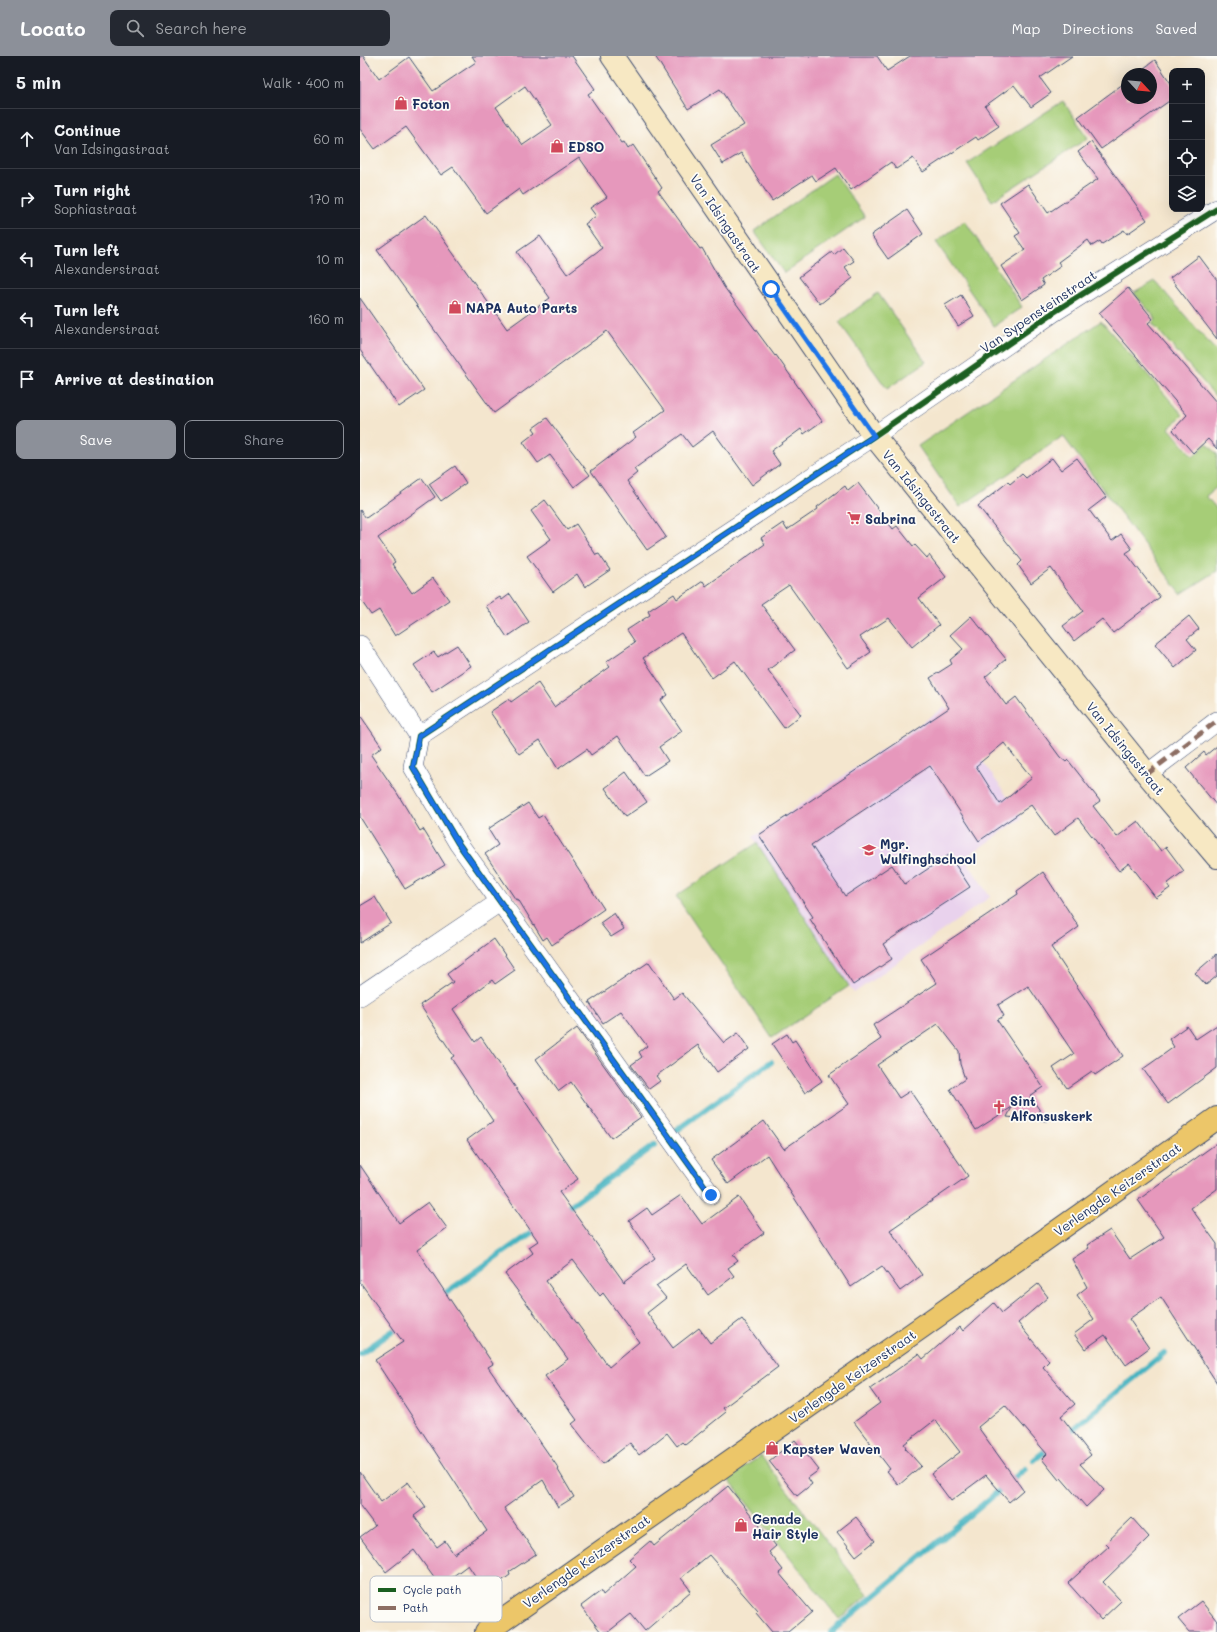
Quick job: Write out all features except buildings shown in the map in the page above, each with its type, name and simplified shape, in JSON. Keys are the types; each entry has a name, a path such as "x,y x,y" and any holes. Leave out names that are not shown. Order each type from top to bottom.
{"main road":[{"name":"Van Idsingastraat","path":"612,56 874,436 1147,774 1217,857"},
{"name":"Verlengde Keizerstraat","path":"502,1621 1217,1118"},
{"name":"Verlengde Keizerstraat","path":"486,1632 500,1622"}],"street":[{"name":"Van Sypensteinstraat","path":"419,736 874,436 1054,312 1217,209"},
{"path":"360,645 419,736 413,767 458,843 711,1195"},
{"path":"1147,774 1217,721"},
{"path":"360,996 501,901"}],"shaded area":[{"name":"Mgr. Wulfinghschool","path":"945,707 1022,818 965,858 990,897 854,993 753,837"}],"green space":[{"path":"1063,101 1088,138 992,201 967,163"},
{"path":"835,174 865,217 784,273 754,231"},
{"path":"965,221 1022,307 994,326 936,242"},
{"path":"1155,281 1217,352 1217,398 1152,323 1156,319 1134,293"},
{"path":"878,293 926,362 887,389 839,322"},
{"path":"1101,321 1183,415 1169,428 1193,457 1207,443 1217,454 1217,487 1206,496 1217,509 1217,571 1181,594 1063,436 960,507 918,446"},
{"path":"757,843 849,986 772,1038 676,896"},
{"path":"761,1456 868,1595 839,1619 727,1478"}],"waterway":[{"path":"677,1130 771,1062"},
{"path":"564,1210 655,1145"},
{"path":"440,1297 538,1228"},
{"path":"360,1354 400,1326"},
{"path":"1067,1434 1164,1353"},
{"path":"1034,1460 1050,1447"},
{"path":"831,1632 1025,1469"}],"marked path":[{"path":"1147,774 1217,721"}],"cycle path":[{"path":"711,1195 458,843 413,767 419,736 874,436 1054,312 1217,209"}],"place":[{"name":"Foton","path":"401,103"},
{"name":"EDSO","path":"557,146"},
{"name":"NAPA Auto Parts","path":"455,307"},
{"name":"Sabrina","path":"854,518"},
{"name":"Mgr. Wulfinghschool","path":"869,850"},
{"name":"Sint Alfonsuskerk","path":"999,1107"},
{"name":"Kapster Waven","path":"772,1448"},
{"name":"Genade Hair Style","path":"741,1525"}],"route":[{"path":"711,1195 458,843 413,767 419,736 874,436 771,289"}]}
